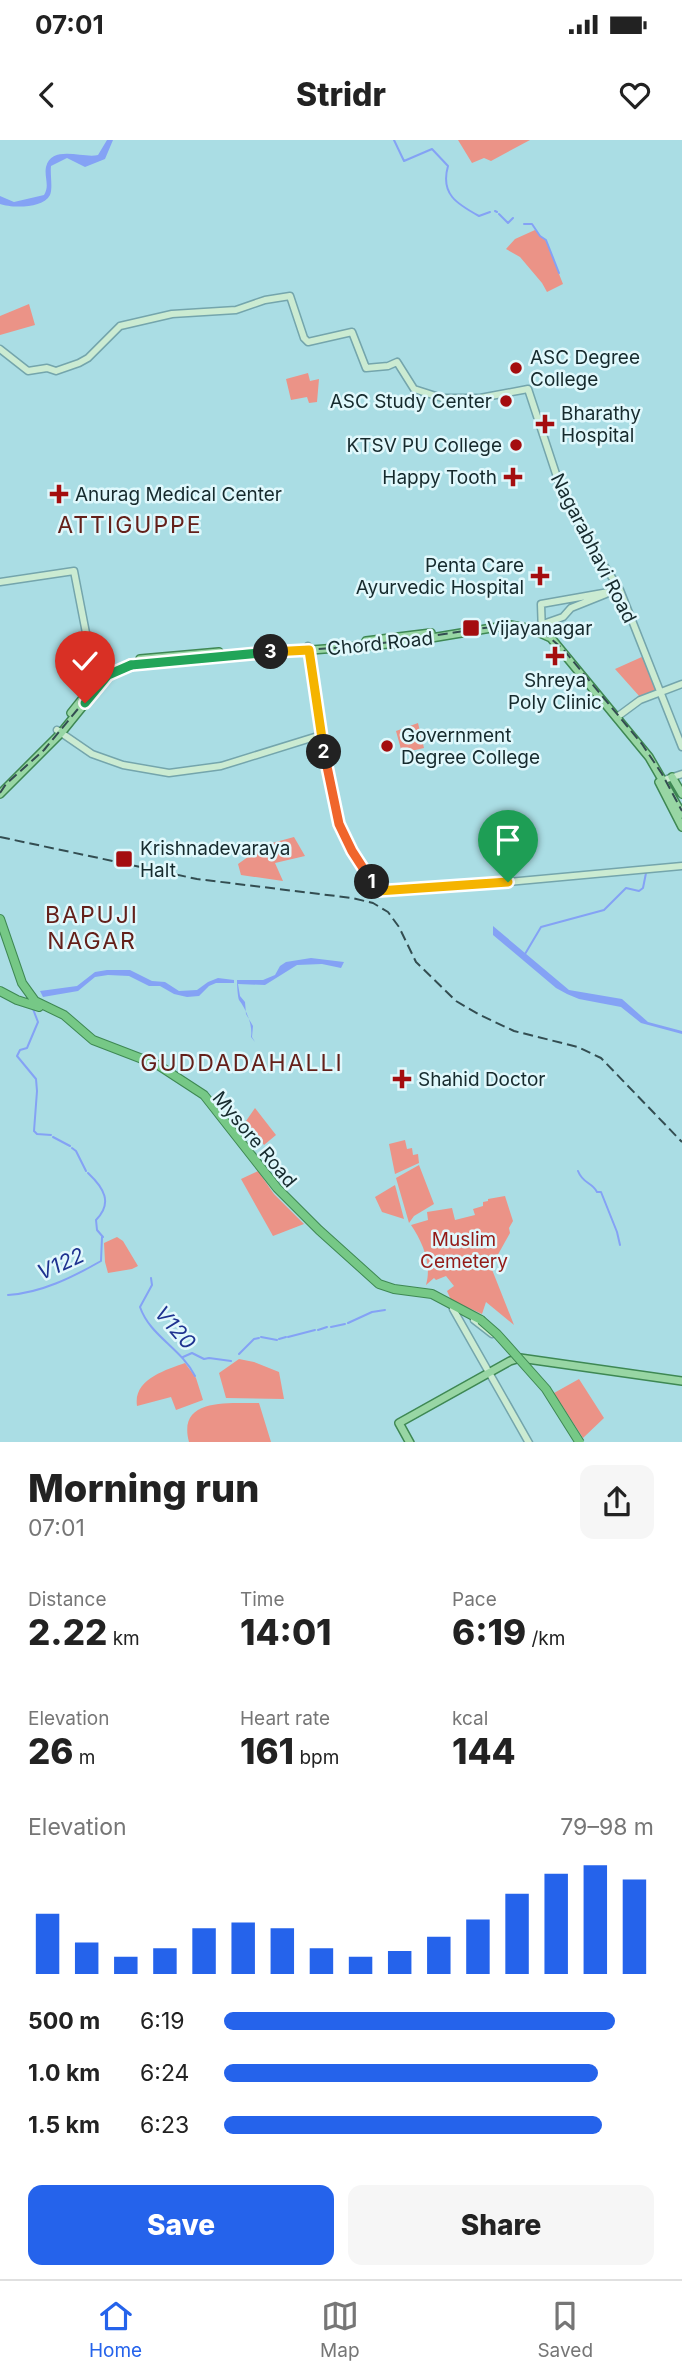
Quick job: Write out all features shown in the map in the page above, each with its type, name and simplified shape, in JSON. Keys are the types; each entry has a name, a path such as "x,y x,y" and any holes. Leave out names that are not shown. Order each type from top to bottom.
{"highway":[{"path":"0,919 32,1002"},
{"name":"Mysore Road","path":"0,991 64,1015 93,1040 158,1065 204,1095 277,1188 372,1279 394,1289 432,1294 477,1320"},
{"name":"Mysore Road","path":"32,1002 61,1017 93,1045 167,1076 202,1098 255,1161 276,1191 371,1283 392,1292 432,1297 477,1320"},
{"path":"477,1320 497,1334 546,1388 578,1442"}],"main road":[{"name":"Nagarabhavi Road","path":"0,349 28,371 42,368 57,371 88,358 120,326 172,314 236,310 261,301 289,296 304,338 308,342 352,332 366,368 388,366 397,362 414,389 442,398 469,399 528,390 564,494 582,531 620,590 682,747"},
{"path":"0,582 74,571 86,633 109,671 59,731 0,794"},
{"path":"611,592 570,608 563,617 543,630 541,604 620,590"},
{"name":"Chord Road","path":"109,671 134,664 309,648 401,643 510,625 543,630 552,635 618,716"},
{"name":"Chord Road","path":"543,630 589,689 646,746 682,804"},
{"path":"309,648 328,779 339,824 352,851 378,891 682,866"},
{"path":"618,716 640,700 682,684"},
{"path":"59,731 92,754 111,761 169,773 221,766 321,735"},
{"path":"0,786 59,731"},
{"path":"666,779 682,774"},
{"path":"666,779 682,794"},
{"path":"666,779 682,827"},
{"name":"Chord Road","path":"666,779 682,814"},
{"path":"453,1309 527,1442"},
{"path":"477,1320 477,1316 494,1326 552,1394 578,1442"},
{"path":"409,1442 399,1423 519,1358 682,1380"}],"green space":[{"path":"458,140 530,140 491,161 484,158 472,163"},
{"path":"535,230 546,241 563,284 547,292 520,257 506,249 515,239"},
{"path":"29,304 35,325 0,335 0,316"},
{"path":"308,373 310,381 319,379 317,402 309,403 307,397 291,400 286,379"},
{"path":"644,656 658,691 640,697 615,669"},
{"path":"418,723 424,748 402,753 396,731"},
{"path":"294,837 305,856 275,863 283,881 241,875 238,864 265,845"},
{"path":"255,1108 276,1135 264,1145 246,1121"},
{"path":"405,1140 407,1149 412,1148 413,1155 418,1154 419,1163 395,1174 389,1144"},
{"path":"419,1165 434,1204 414,1216 409,1223 396,1178"},
{"path":"258,1171 274,1194 304,1224 273,1236 241,1179"},
{"path":"395,1185 404,1219 382,1212 375,1197"},
{"name":"Muslim Cemetery","path":"505,1196 513,1221 509,1228 510,1233 491,1267 514,1325 486,1302 482,1314 451,1300 447,1291 454,1286 446,1276 436,1280 434,1278 426,1285 428,1269 425,1254 411,1225 428,1220 427,1212 452,1208 455,1220 475,1215 473,1209 483,1206 483,1202"},
{"path":"117,1237 123,1241 138,1266 108,1273 104,1243"},
{"path":"239,1359 279,1372 284,1399 226,1398 219,1373"},
{"path":"185,1363 196,1378 203,1400 176,1410 171,1397 137,1406 137,1397 145,1382"},
{"path":"579,1379 604,1418 583,1438 554,1393"},
{"path":"259,1403 271,1442 189,1442 187,1427 198,1410 221,1404"}],"water":[{"path":"107,140 113,140 105,159 85,167 67,158 51,166 51,192 41,203 19,207 0,204 0,196 14,202 44,195 49,160 61,154 98,155"},
{"path":"493,926 569,990 622,999 648,1022 682,1031 682,1034 641,1023 621,1007 579,999 556,988 493,935"},
{"path":"311,958 344,962 341,968 322,964 297,965 265,985 238,984 246,1011 239,999 237,980 263,980 275,975 286,962"},
{"path":"130,970 152,981 165,982 179,991 197,990 218,978 234,980 234,983 216,983 199,996 187,997 174,994 160,986 149,986 129,976 108,975 95,977 78,991 43,997 40,991 77,986 95,972"}],"waterway":[{"path":"394,140 404,161 432,149 448,166 446,184 452,197 479,216 490,212"},
{"path":"499,214 508,223 513,218"},
{"path":"524,224 532,224 546,240 559,273"},
{"path":"525,954 541,927 604,910 626,888 639,891 643,888 646,873"},
{"name":"V120","path":"33,1009 38,1022 27,1048 20,1050 17,1056 36,1079 34,1131 37,1134 51,1135"},
{"name":"V120","path":"53,1137 70,1146"},
{"name":"V120","path":"72,1148 86,1171"},
{"path":"578,1171 597,1192 601,1192 620,1245"},
{"name":"V120","path":"88,1173 104,1196 104,1208 96,1220 97,1230 103,1237"},
{"name":"V122","path":"8,1295 45,1288 101,1261 102,1237"},
{"name":"V120","path":"151,1278 152,1285 140,1307 151,1326 182,1357 195,1376"},
{"path":"348,1323 372,1312 385,1310"},
{"path":"331,1327 345,1324"},
{"path":"318,1330 327,1327"},
{"path":"288,1337 315,1330"},
{"path":"261,1337 277,1340"},
{"path":"279,1339 286,1337"},
{"path":"239,1354 254,1339 259,1338"},
{"path":"183,1357 192,1353 204,1359 231,1361"}],"railway":[{"path":"0,793 6,784 44,750 101,681 118,667 167,659 362,646 512,624 543,632 563,649 642,744 682,811"},
{"path":"0,837 197,879 352,898 373,903 388,912 399,927 416,962 456,1001 514,1031 578,1047 601,1058 682,1142"}],"place":[{"name":"ASC Degree College","path":"516,368"},
{"name":"ASC Study Center","path":"506,401"},
{"name":"Bharathy Hospital","path":"545,424"},
{"name":"KTSV PU College","path":"516,445"},
{"name":"Happy Tooth","path":"513,477"},
{"name":"Anurag Medical Center","path":"59,494"},
{"name":"Penta Care Ayurvedic Hospital","path":"540,576"},
{"name":"Vijayanagar","path":"471,628"},
{"name":"Shreya Poly Clinic","path":"555,656"},
{"name":"Government Degree College","path":"387,746"},
{"name":"Krishnadevaraya Halt","path":"124,859"},
{"name":"Shahid Doctor","path":"402,1079"}],"district":[{"name":"ATTIGUPPE","path":"130,525"},
{"name":"BAPUJI NAGAR","path":"92,928"},
{"name":"GUDDADAHALLI","path":"242,1063"}],"route":[{"path":"85,703 110,673 134,664 309,650 328,779 339,824 352,851 378,891 508,882"}]}
